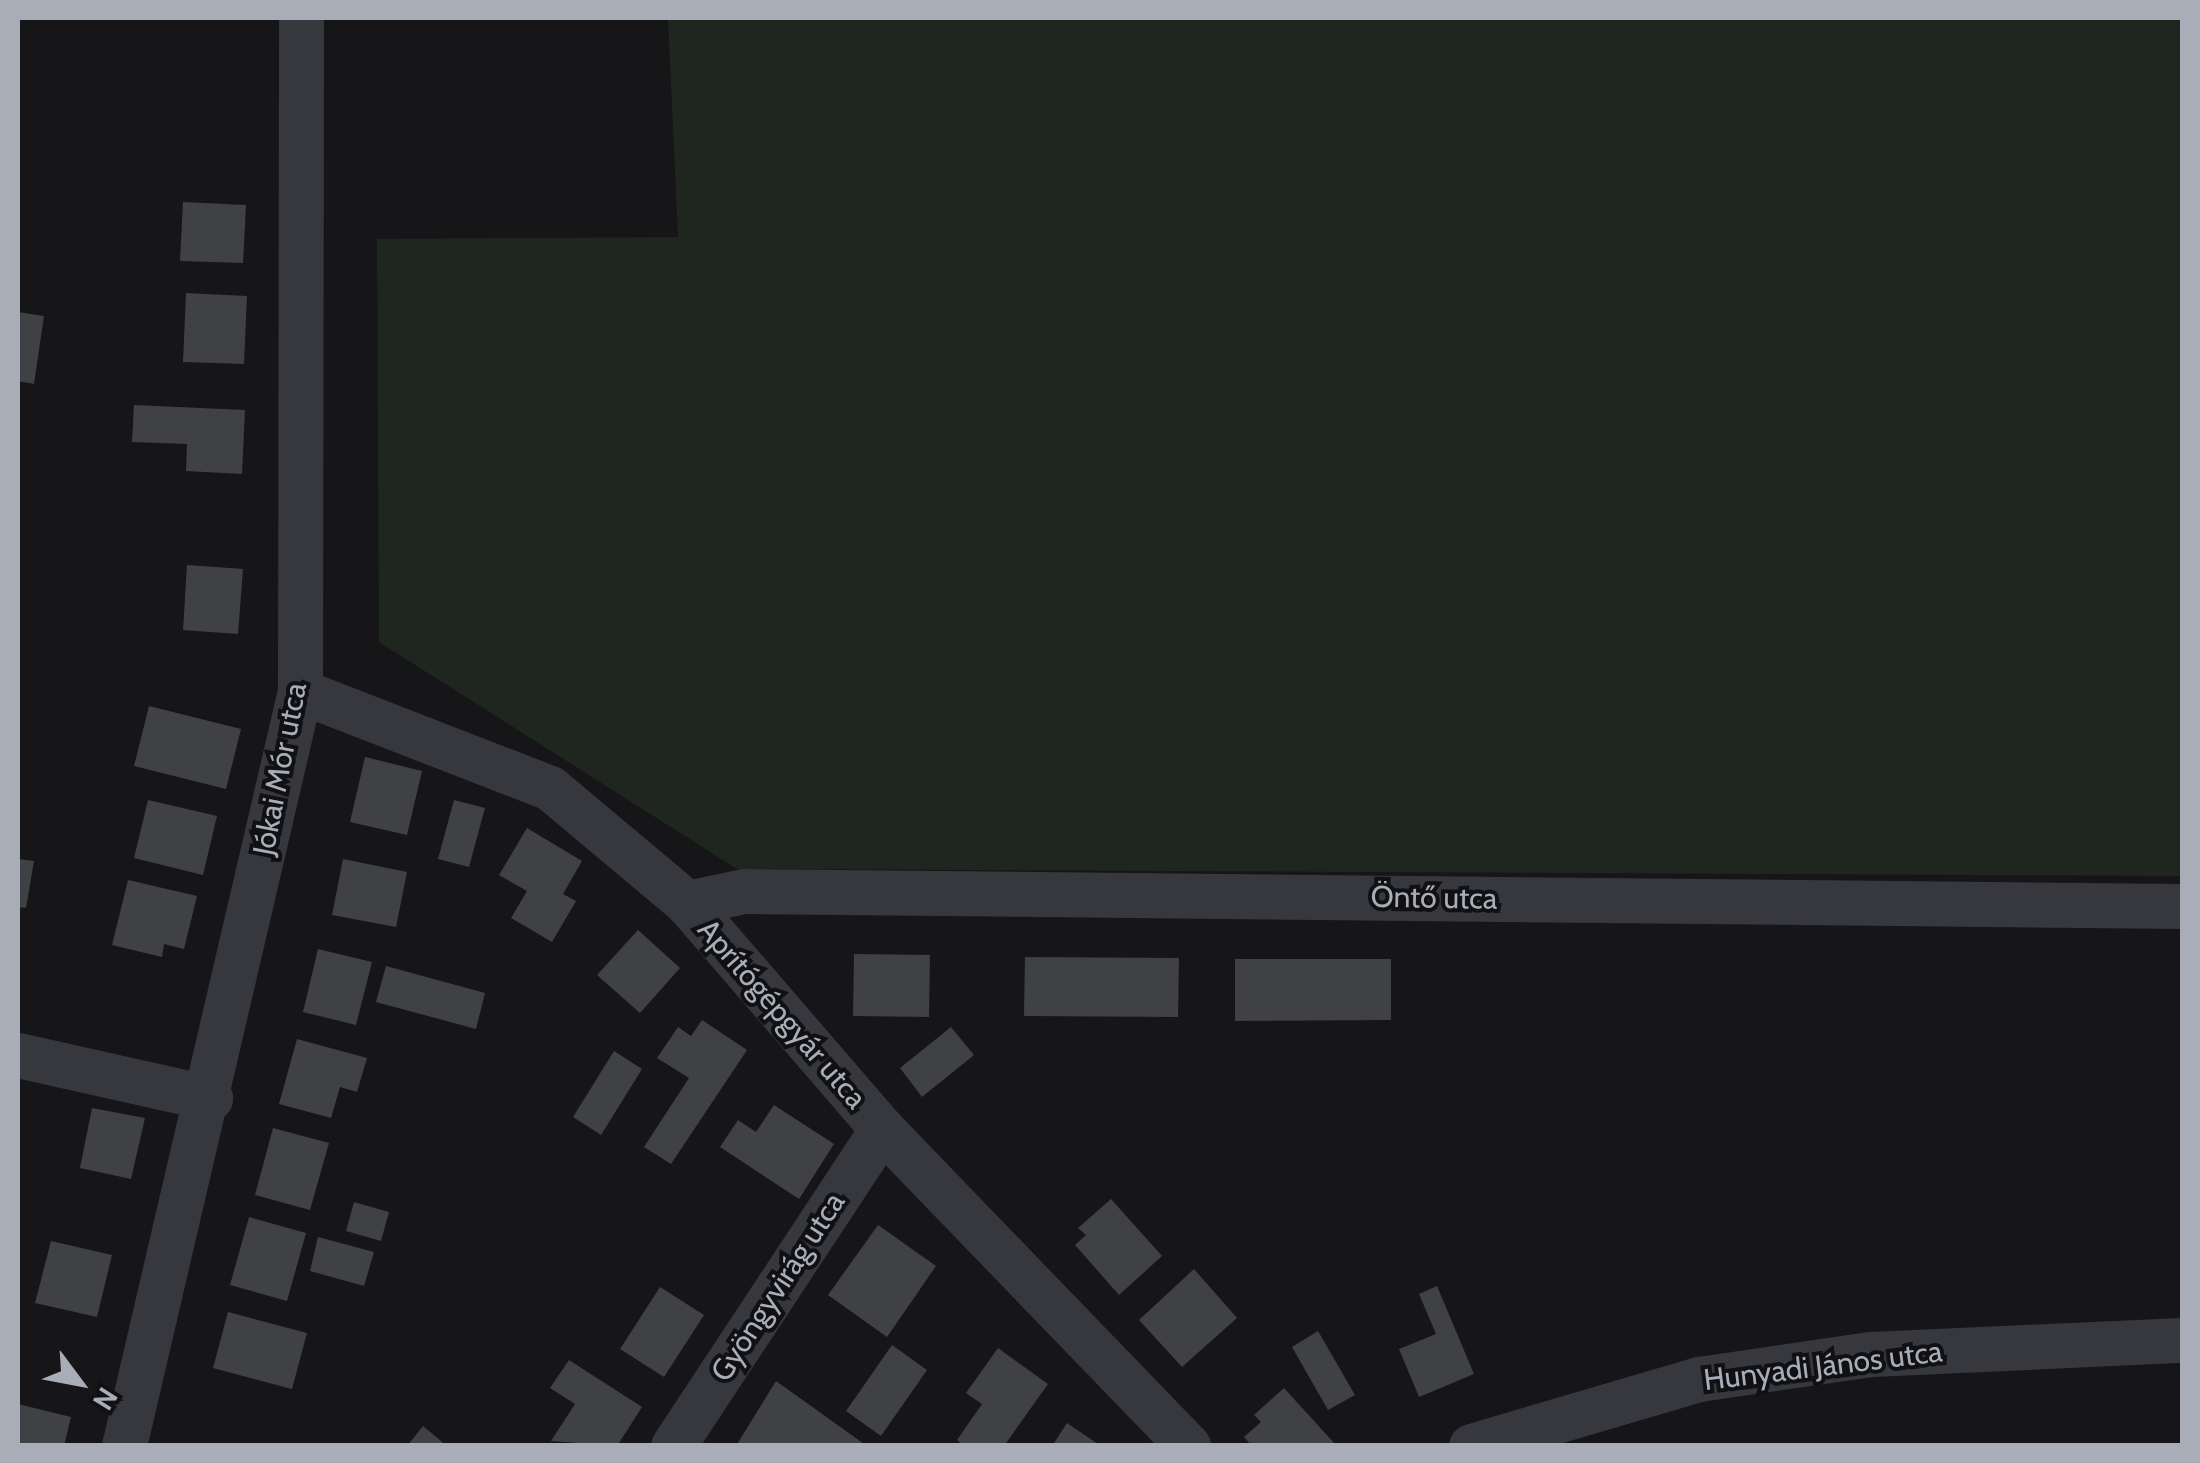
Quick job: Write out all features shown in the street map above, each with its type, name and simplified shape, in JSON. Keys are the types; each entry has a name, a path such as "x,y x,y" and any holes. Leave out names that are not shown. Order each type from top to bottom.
{"street":[{"name":"Jókai Mór utca","path":"124,1446 210,1098 300,691 302,18"},
{"name":"Aprítógépgyár utca","path":"300,691 550,788 687,903 882,1129 1188,1446"},
{"name":"Öntő utca","path":"687,903 744,891 2182,906"},
{"path":"18,1056 210,1098"},
{"name":"Gyöngyvirág utca","path":"674,1446 882,1129"},
{"name":"Hunyadi János utca","path":"1472,1446 1700,1379 1871,1354 2182,1340"}],"shaded area":[{"path":"668,18 2182,18 2182,876 737,869 379,642 377,239 678,237"}],"building":[{"path":"183,202 246,205 243,263 180,261"},
{"path":"186,293 247,296 244,364 183,362"},
{"path":"18,312 44,316 34,384 18,381"},
{"path":"134,405 245,410 242,474 186,471 187,444 132,442"},
{"path":"187,565 243,569 238,634 183,630"},
{"path":"149,706 241,729 226,789 134,766"},
{"path":"365,757 422,771 407,835 350,822"},
{"path":"148,800 217,816 203,875 134,858"},
{"path":"454,800 485,808 469,867 438,859"},
{"path":"527,828 582,861 563,894 576,901 552,942 511,918 527,891 499,875"},
{"path":"18,859 34,861 26,908 18,907"},
{"path":"343,859 407,872 396,927 332,915"},
{"path":"128,880 197,896 184,949 164,944 162,957 112,945"},
{"path":"638,930 680,968 640,1013 597,975"},
{"path":"318,949 372,962 356,1025 303,1012"},
{"path":"854,954 930,955 929,1017 853,1016"},
{"path":"1025,957 1179,958 1178,1017 1024,1016"},
{"path":"1235,959 1391,959 1391,1020 1235,1021"},
{"path":"386,966 485,993 476,1029 376,1002"},
{"path":"702,1020 747,1050 671,1164 644,1147 689,1078 657,1058 678,1027 691,1036"},
{"path":"951,1027 974,1055 922,1097 900,1068"},
{"path":"297,1039 367,1058 357,1092 340,1087 331,1118 279,1104"},
{"path":"614,1051 642,1069 601,1135 573,1117"},
{"path":"774,1105 834,1144 799,1199 720,1147 738,1120 756,1132"},
{"path":"92,1108 145,1118 131,1179 80,1168"},
{"path":"273,1128 329,1143 310,1210 255,1195"},
{"path":"1111,1199 1162,1256 1119,1295 1075,1245 1086,1235 1078,1228"},
{"path":"354,1202 389,1212 381,1241 346,1231"},
{"path":"249,1217 306,1233 287,1301 230,1285"},
{"path":"878,1225 936,1266 887,1337 828,1295"},
{"path":"318,1237 374,1252 364,1286 310,1271"},
{"path":"51,1241 112,1255 97,1317 35,1303"},
{"path":"1194,1269 1237,1318 1182,1367 1139,1320"},
{"path":"1437,1286 1474,1374 1419,1397 1399,1349 1436,1334 1419,1294"},
{"path":"660,1287 704,1315 664,1377 620,1349"},
{"path":"228,1312 307,1333 292,1389 213,1368"},
{"path":"1318,1331 1355,1395 1328,1410 1292,1347"},
{"path":"892,1345 927,1370 881,1436 846,1411"},
{"path":"998,1348 1048,1384 1004,1446 964,1446 957,1440 982,1404 966,1393"},
{"path":"569,1360 642,1407 617,1446 551,1441 575,1404 550,1388"},
{"path":"776,1381 867,1446 736,1446"},
{"path":"1284,1388 1333,1446 1252,1446 1244,1437 1261,1422 1254,1415"},
{"path":"18,1404 71,1417 64,1446 18,1446"},
{"path":"1067,1423 1101,1446 1052,1446"},
{"path":"423,1426 447,1446 407,1446"}]}
